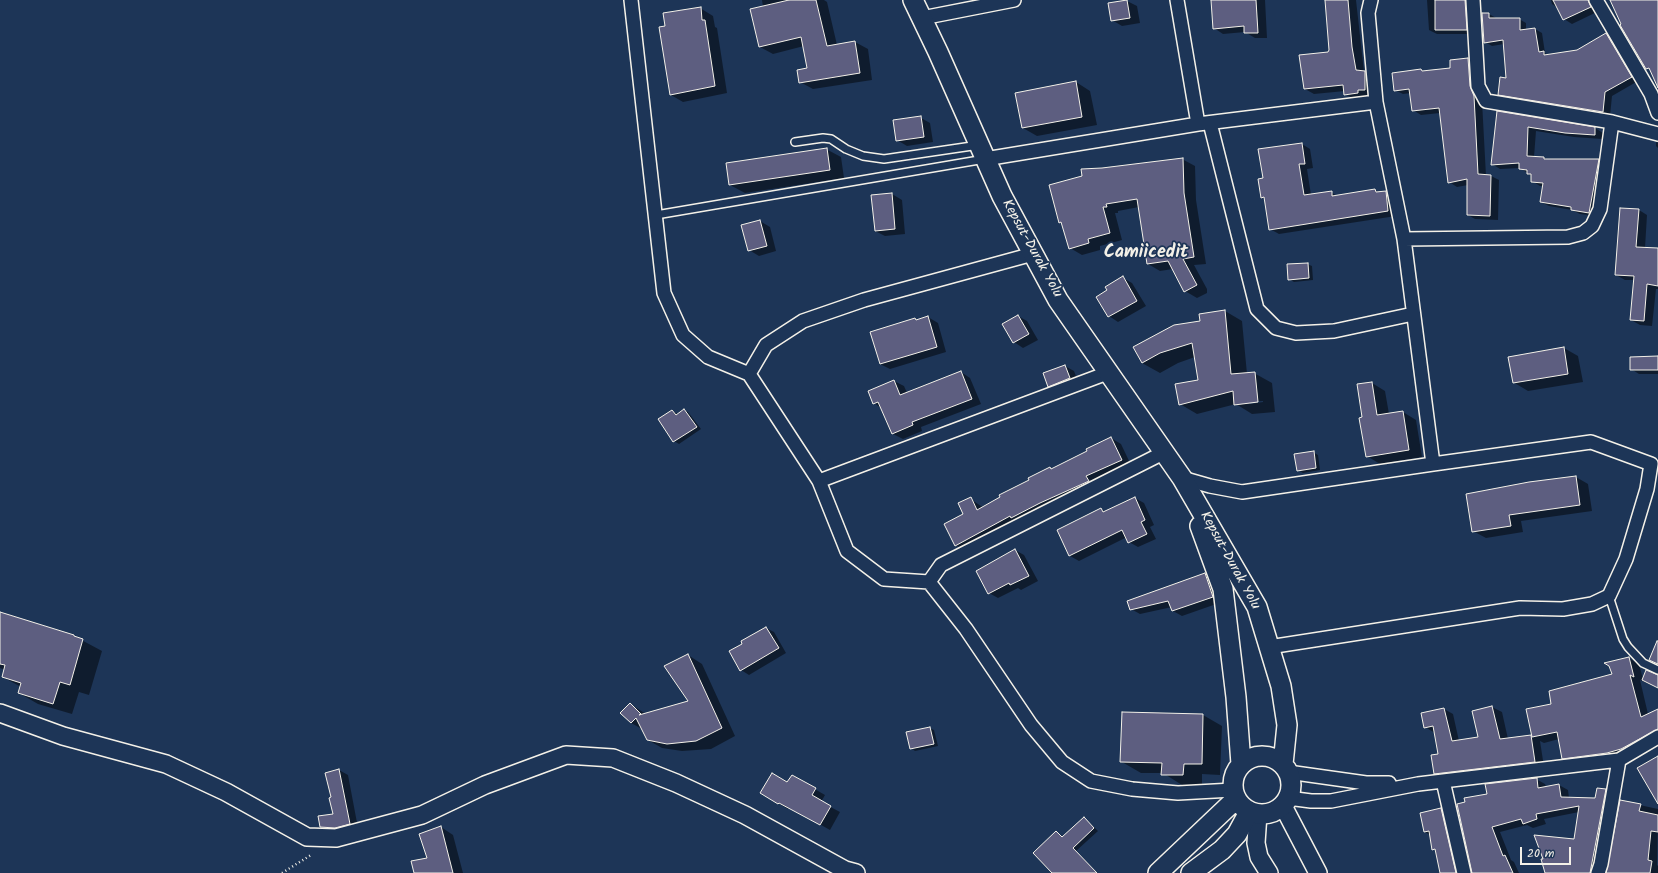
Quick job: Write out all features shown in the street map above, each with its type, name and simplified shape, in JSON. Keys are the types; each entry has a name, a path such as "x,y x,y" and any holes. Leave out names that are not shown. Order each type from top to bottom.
{"main road":[{"name":"Kepsut-Durak Yolu","path":"913,0 1002,196 1058,300 1110,372 1182,478 1257,607 1281,686 1287,724 1286,768"},
{"name":"Kepsut-Durak Yolu","path":"1182,478 1223,589 1236,697 1241,764"},
{"path":"1191,873 1222,850 1237,834 1244,804 1234,776 1241,764 1248,759 1257,756 1267,756 1276,759 1286,768 1291,780 1291,790 1286,802 1272,812 1244,804"},
{"path":"1158,873 1244,804"}],"street":[{"path":"631,0 664,293 683,335 708,357 749,374 819,481 847,551 884,579 929,582 966,629 1031,725 1062,762 1091,781 1132,789 1178,793 1244,804 1259,857 1269,873"},
{"path":"922,18 1014,0"},
{"path":"1176,0 1204,124 1257,309 1276,328 1296,333 1334,330 1414,314"},
{"path":"1371,0 1368,13 1376,102 1404,239 1433,464"},
{"path":"1473,0 1478,86 1486,101 1612,122 1658,134"},
{"path":"1596,0 1651,94 1658,113"},
{"path":"982,152 1376,102"},
{"path":"1404,239 1568,237 1583,233 1592,226 1600,209 1612,122"},
{"path":"749,374 766,345 802,321 864,300 1033,254"},
{"path":"819,481 1110,372"},
{"path":"1182,478 1210,486 1242,492 1591,442 1651,464 1653,491 1626,559 1609,596 1592,604 1563,609 1520,608 1269,647"},
{"path":"929,582 941,566 1164,452"},
{"path":"0,713 63,736 166,764 226,792 307,837 336,838 422,815 486,785 566,755 613,758 676,783 745,815 845,870 856,873"},
{"path":"1318,873 1286,802 1331,801 1418,784 1619,760 1658,737"},
{"path":"1598,873 1602,864 1619,760"},
{"path":"1286,768 1366,783 1418,784"},
{"path":"1443,781 1464,873"}],"lane":[{"path":"795,142 823,138 832,139 863,156 884,159 982,152"},
{"path":"656,215 982,152"},
{"path":"1609,596 1623,639 1628,647 1643,663 1658,670"}],"building":[{"path":"789,0 816,0 827,46 855,41 860,73 799,83 797,70 807,68 801,37 759,47 750,9"},
{"path":"1127,0 1130,18 1111,21 1108,3"},
{"path":"1211,0 1256,0 1258,33 1244,33 1244,26 1213,29"},
{"path":"1325,0 1348,0 1352,47 1356,70 1365,71 1365,90 1358,90 1358,93 1344,95 1343,85 1304,89 1299,55 1328,52 1329,50"},
{"path":"1435,0 1465,0 1467,30 1435,30"},
{"path":"1553,0 1588,0 1591,7 1563,20"},
{"path":"1610,0 1658,0 1658,88 1649,68 1646,69 1620,25 1621,24"},
{"path":"701,7 702,20 705,20 715,86 670,95 659,27 665,26 663,13"},
{"path":"1482,13 1489,13 1489,18 1520,18 1520,30 1535,28 1539,52 1544,51 1544,55 1577,50 1606,33 1632,77 1605,92 1603,112 1498,95 1500,77 1506,78 1503,40 1484,43"},
{"path":"1468,58 1470,86 1474,96 1478,174 1491,175 1490,216 1467,215 1467,179 1448,183 1439,108 1412,111 1409,89 1394,91 1392,73 1421,69 1422,71 1450,68 1450,60"},
{"path":"1076,81 1082,117 1022,128 1015,93"},
{"path":"1497,111 1595,127 1595,135 1565,133 1528,127 1527,156 1544,157 1544,159 1599,159 1589,213 1571,210 1571,207 1540,202 1543,183 1531,182 1531,174 1527,174 1527,170 1519,169 1519,163 1491,165"},
{"path":"921,116 924,137 896,141 893,120"},
{"path":"1302,143 1305,164 1299,164 1304,195 1332,191 1332,196 1375,189 1376,192 1386,191 1388,211 1269,230 1264,197 1261,198 1258,179 1263,178 1258,149"},
{"path":"827,148 830,170 729,185 726,163"},
{"path":"1183,158 1184,193 1194,257 1183,259 1197,285 1184,292 1168,261 1147,264 1137,199 1106,204 1107,207 1103,207 1110,233 1088,239 1089,243 1069,249 1061,222 1059,223 1049,185 1082,176 1081,169 1102,168"},
{"path":"892,193 895,229 875,231 871,195"},
{"path":"1620,208 1639,209 1636,247 1658,248 1658,286 1647,284 1644,321 1630,320 1634,276 1615,275"},
{"path":"760,220 767,246 748,251 741,225"},
{"path":"1308,263 1309,278 1288,280 1287,264"},
{"path":"1123,276 1137,301 1108,317 1096,297 1107,290 1105,287"},
{"path":"1225,310 1231,374 1255,372 1258,402 1234,405 1233,391 1179,405 1175,384 1198,380 1192,343 1160,353 1142,363 1133,347 1174,325 1200,321 1199,314"},
{"path":"1018,315 1029,334 1013,343 1002,324"},
{"path":"928,316 937,347 880,364 870,332 915,318 916,320"},
{"path":"1564,347 1568,374 1513,383 1508,357"},
{"path":"1658,356 1658,370 1630,370 1630,357"},
{"path":"1065,365 1070,378 1048,387 1043,373"},
{"path":"961,371 972,399 912,422 913,425 892,434 878,402 873,404 868,391 894,380 900,395"},
{"path":"1372,382 1377,415 1403,411 1409,450 1366,457 1359,418 1362,417 1357,384"},
{"path":"684,409 697,427 673,442 658,419 672,410 676,415"},
{"path":"1111,437 1122,460 1086,476 1089,481 1011,518 1010,516 955,546 944,524 963,514 958,503 971,497 977,510 1000,497 999,495 1029,480 1028,478 1050,467 1051,469"},
{"path":"1314,451 1316,468 1297,471 1294,454"},
{"path":"1576,476 1580,505 1509,515 1511,526 1472,532 1466,494 1529,482"},
{"path":"1135,497 1145,520 1141,522 1147,534 1128,543 1122,530 1069,556 1057,530 1101,508 1103,512"},
{"path":"1015,549 1029,576 1010,585 1009,583 988,594 976,571"},
{"path":"1205,573 1213,597 1172,611 1168,601 1130,610 1127,601"},
{"path":"0,612 83,639 70,685 60,682 53,704 18,693 21,683 2,677 5,665 0,664"},
{"path":"766,627 779,648 740,671 729,651 742,644 741,641"},
{"path":"1658,641 1658,664 1649,660"},
{"path":"688,654 722,728 696,741 667,744 647,740 636,718 631,723 620,713 630,703 641,714 639,715 688,701 664,666"},
{"path":"1629,657 1634,677 1630,675 1641,717 1658,709 1658,729 1621,749 1607,753 1562,759 1557,732 1532,737 1526,709 1551,704 1549,691 1612,674 1609,666 1604,663"},
{"path":"1646,670 1658,675 1658,688 1642,680"},
{"path":"1492,706 1500,739 1531,735 1535,762 1434,774 1431,755 1438,754 1433,726 1424,728 1421,713 1444,708 1452,741 1478,737 1472,711"},
{"path":"1122,712 1203,714 1202,764 1184,764 1183,775 1161,775 1162,763 1120,762"},
{"path":"930,727 934,744 910,749 906,732"},
{"path":"1658,756 1658,804 1637,768"},
{"path":"339,769 350,824 335,828 320,827 318,816 333,814 329,798 331,797 325,773"},
{"path":"772,773 787,782 792,775 816,788 812,795 831,806 820,825 779,803 778,804 760,793"},
{"path":"1537,778 1538,788 1559,784 1561,797 1595,798 1597,788 1606,789 1590,873 1545,873 1541,859 1543,859 1534,835 1574,839 1579,806 1536,814 1537,819 1523,824 1521,819 1492,827 1503,856 1505,855 1513,873 1472,873 1457,804 1465,802 1464,798 1487,794 1485,784"},
{"path":"1620,800 1641,804 1639,811 1658,815 1658,832 1651,831 1648,860 1652,861 1650,873 1606,873"},
{"path":"1441,808 1456,873 1440,873 1435,849 1432,850 1429,831 1424,832 1420,813"},
{"path":"1084,817 1094,828 1073,848 1097,873 1052,873 1033,853 1056,831 1062,837"},
{"path":"441,826 453,873 414,873 411,861 427,858 419,834"}],"district":[{"name":"Camiicedit","path":"1146,254"}]}
